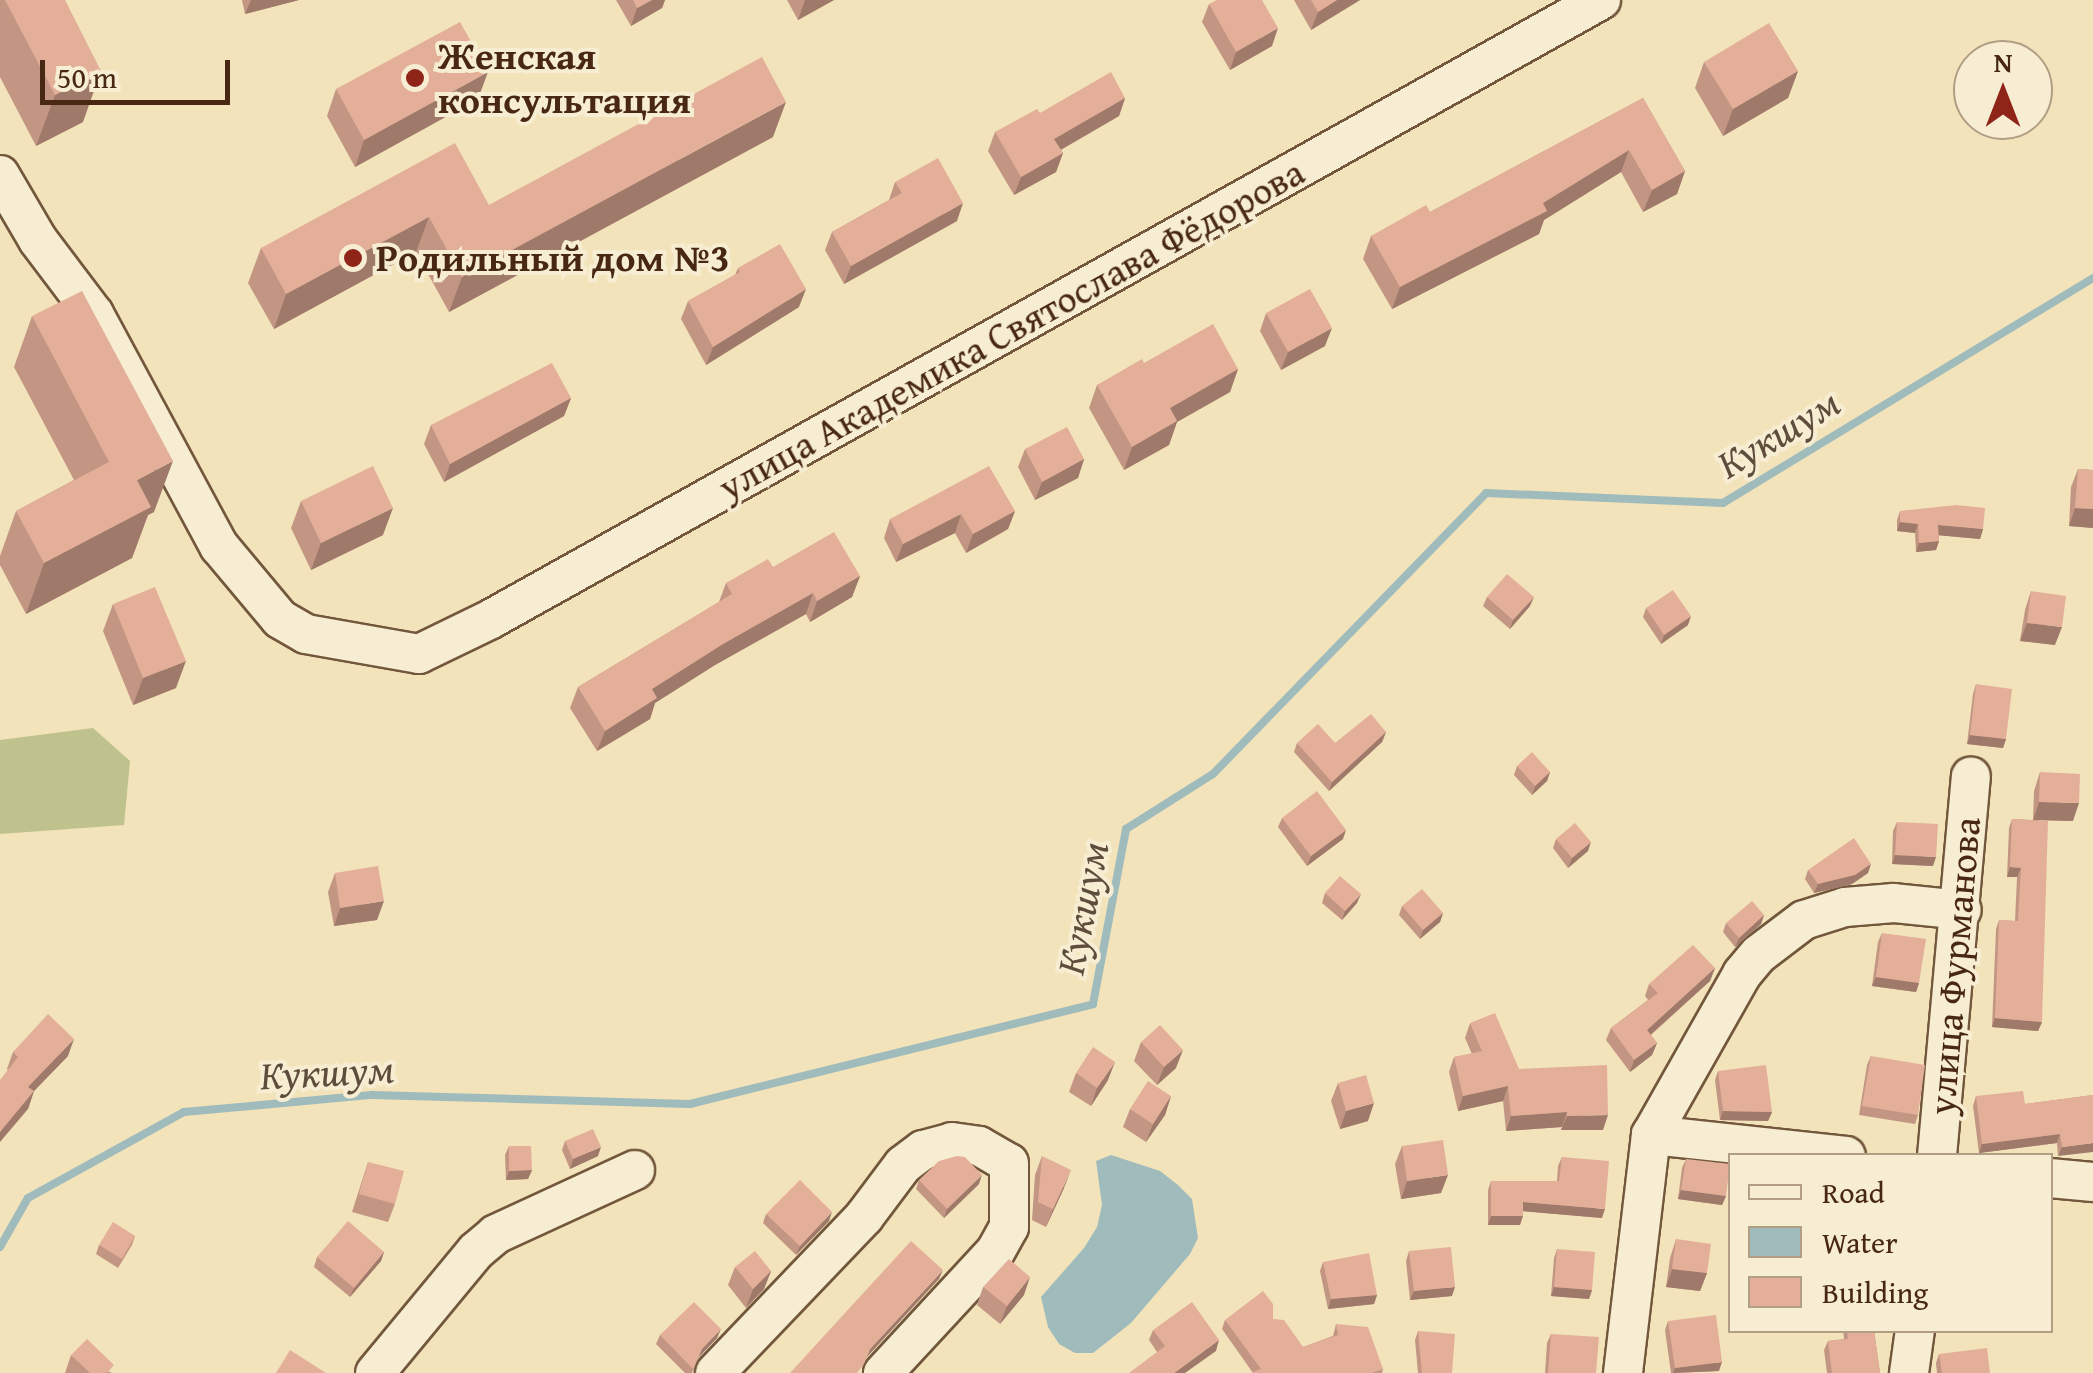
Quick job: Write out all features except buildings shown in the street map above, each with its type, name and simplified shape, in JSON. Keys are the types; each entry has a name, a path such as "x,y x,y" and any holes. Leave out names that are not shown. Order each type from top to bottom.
{"street":[{"name":"улица Академика Святослава Фёдорова","path":"0,175 38,240 94,314 219,546 280,620 306,634 419,654 490,620 1601,0"},
{"name":"улица Фурманова","path":"1937,1153 1971,776"},
{"path":"1623,1373 1651,1136 1742,974 1759,954 1804,920 1845,907 1894,902 1962,910"},
{"path":"1651,1136 1817,1153"},
{"path":"714,1373 864,1217 903,1165 923,1150 952,1142 978,1146 1009,1163 1009,1226 996,1252 883,1373"},
{"path":"375,1373 476,1251 496,1234 635,1170"},
{"path":"2053,1178 2093,1182"},
{"path":"1909,1373 1915,1333"}],"green space":[{"path":"93,728 130,761 124,825 0,834 0,740"}],"water":[{"path":"1111,1155 1160,1171 1178,1185 1192,1199 1198,1238 1190,1254 1131,1323 1093,1353 1075,1353 1059,1344 1048,1327 1041,1297 1097,1227 1102,1205 1096,1161"}],"waterway":[{"name":"Кукшум","path":"0,1247 28,1198 184,1112 372,1095 690,1104 1093,1004 1126,829 1213,774 1486,493 1723,503 2093,278"}],"place":[{"name":"Женская консультация","path":"415,78"},
{"name":"Родильный дом №3","path":"353,258"}]}
